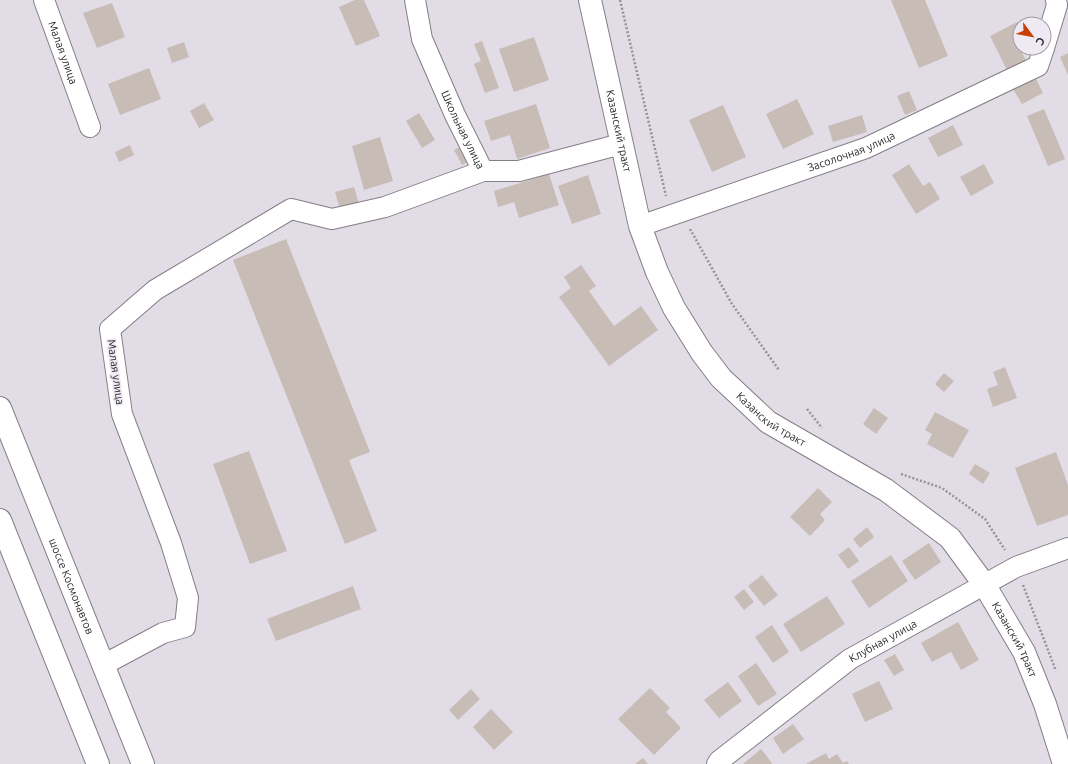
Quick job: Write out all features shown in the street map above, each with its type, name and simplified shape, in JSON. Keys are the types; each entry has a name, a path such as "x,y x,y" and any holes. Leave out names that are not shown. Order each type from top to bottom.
{"street":[{"name":"Малая улица","path":"44,0 90,127"},
{"name":"Школьная улица","path":"415,0 422,39 483,171 519,171 621,144"},
{"name":"Казанский тракт","path":"590,0 640,226 657,272 674,308 702,353 722,378 768,422 886,490 950,538 984,584 1024,652 1045,704 1064,764"},
{"name":"Засолочная улица","path":"1052,22 1057,5 1056,0"},
{"name":"Засолочная улица","path":"640,226 866,148 1038,66 1041,56"},
{"name":"Малая улица","path":"103,665 163,633 185,627 188,598 171,543 122,414 110,329 155,290 291,209 332,219 385,207 483,171"},
{"name":"шоссе Космонавтов","path":"0,408 143,764"},
{"path":"0,520 98,764"},
{"name":"Клубная улица","path":"718,764 720,760 850,659 1016,567 1068,548"}],"path":[{"path":"620,0 665,196 681,212 732,304 779,370"},
{"path":"807,409 815,420"}],"building":[{"path":"355,0 364,0 380,36 356,46 339,7"},
{"path":"891,0 925,0 948,56 919,68"},
{"path":"112,3 125,37 97,48 83,13"},
{"path":"1012,25 1012,56 1024,56 1026,61 1007,70 990,36"},
{"path":"534,37 549,80 514,92 499,49"},
{"path":"482,41 499,88 485,93 474,64 481,61 474,44"},
{"path":"184,42 189,57 172,63 167,48"},
{"path":"1068,53 1068,75 1060,57"},
{"path":"149,68 161,99 120,115 108,84"},
{"path":"1035,77 1043,93 1022,104 1013,89"},
{"path":"909,91 917,110 905,115 897,96"},
{"path":"797,99 814,134 783,149 766,114"},
{"path":"204,103 214,120 199,128 190,111"},
{"path":"536,104 550,148 517,159 510,135 491,141 484,121"},
{"path":"723,105 746,157 712,172 689,120"},
{"path":"1044,109 1065,159 1048,166 1027,116"},
{"path":"419,113 435,140 422,148 406,121"},
{"path":"862,115 867,132 833,142 828,126"},
{"path":"953,125 963,145 938,157 928,138"},
{"path":"380,137 393,181 364,190 352,146"},
{"path":"130,145 134,155 119,162 115,152"},
{"path":"464,145 472,160 462,165 454,150"},
{"path":"909,164 923,186 930,182 940,199 916,214 892,175"},
{"path":"984,164 994,183 971,196 960,177"},
{"path":"549,174 559,205 519,218 514,202 498,207 494,191"},
{"path":"588,175 601,214 572,224 558,186"},
{"path":"354,187 359,204 340,209 335,192"},
{"path":"286,239 370,452 349,460 377,531 345,544 233,260"},
{"path":"581,265 596,286 589,291 614,326 641,306 658,330 609,366 559,297 571,288 564,277"},
{"path":"1005,367 1017,398 993,407 987,389 998,385 993,372"},
{"path":"944,373 954,381 944,392 935,384"},
{"path":"874,408 888,418 876,434 863,424"},
{"path":"935,412 969,430 953,458 927,444 932,434 925,430"},
{"path":"249,451 287,551 250,564 213,464"},
{"path":"1056,452 1068,485 1068,515 1037,526 1015,468"},
{"path":"975,464 990,473 983,484 969,474"},
{"path":"818,488 832,502 820,514 825,520 810,536 790,517"},
{"path":"867,527 874,537 860,548 853,539"},
{"path":"929,543 941,562 915,580 902,561"},
{"path":"849,547 859,561 848,569 838,555"},
{"path":"891,555 908,581 869,608 851,581"},
{"path":"762,575 778,595 764,606 748,586"},
{"path":"353,586 361,609 276,641 267,619"},
{"path":"744,589 754,602 744,610 734,597"},
{"path":"827,596 845,624 801,652 783,624"},
{"path":"958,622 979,660 961,670 951,652 932,662 921,643"},
{"path":"772,625 789,652 773,663 755,637"},
{"path":"895,654 904,670 894,676 884,660"},
{"path":"756,663 777,694 758,706 738,676"},
{"path":"879,681 893,709 865,722 852,694"},
{"path":"728,682 742,701 719,718 704,700"},
{"path":"650,688 670,708 666,712 681,728 654,755 618,719"},
{"path":"471,689 480,699 458,720 449,710"},
{"path":"491,709 513,732 494,750 473,727"},
{"path":"793,724 804,739 783,754 773,738"},
{"path":"761,749 772,763 771,764 743,764"},
{"path":"826,753 829,759 837,754 843,763 847,761 849,764 806,764"},
{"path":"643,758 648,764 635,764"}]}
